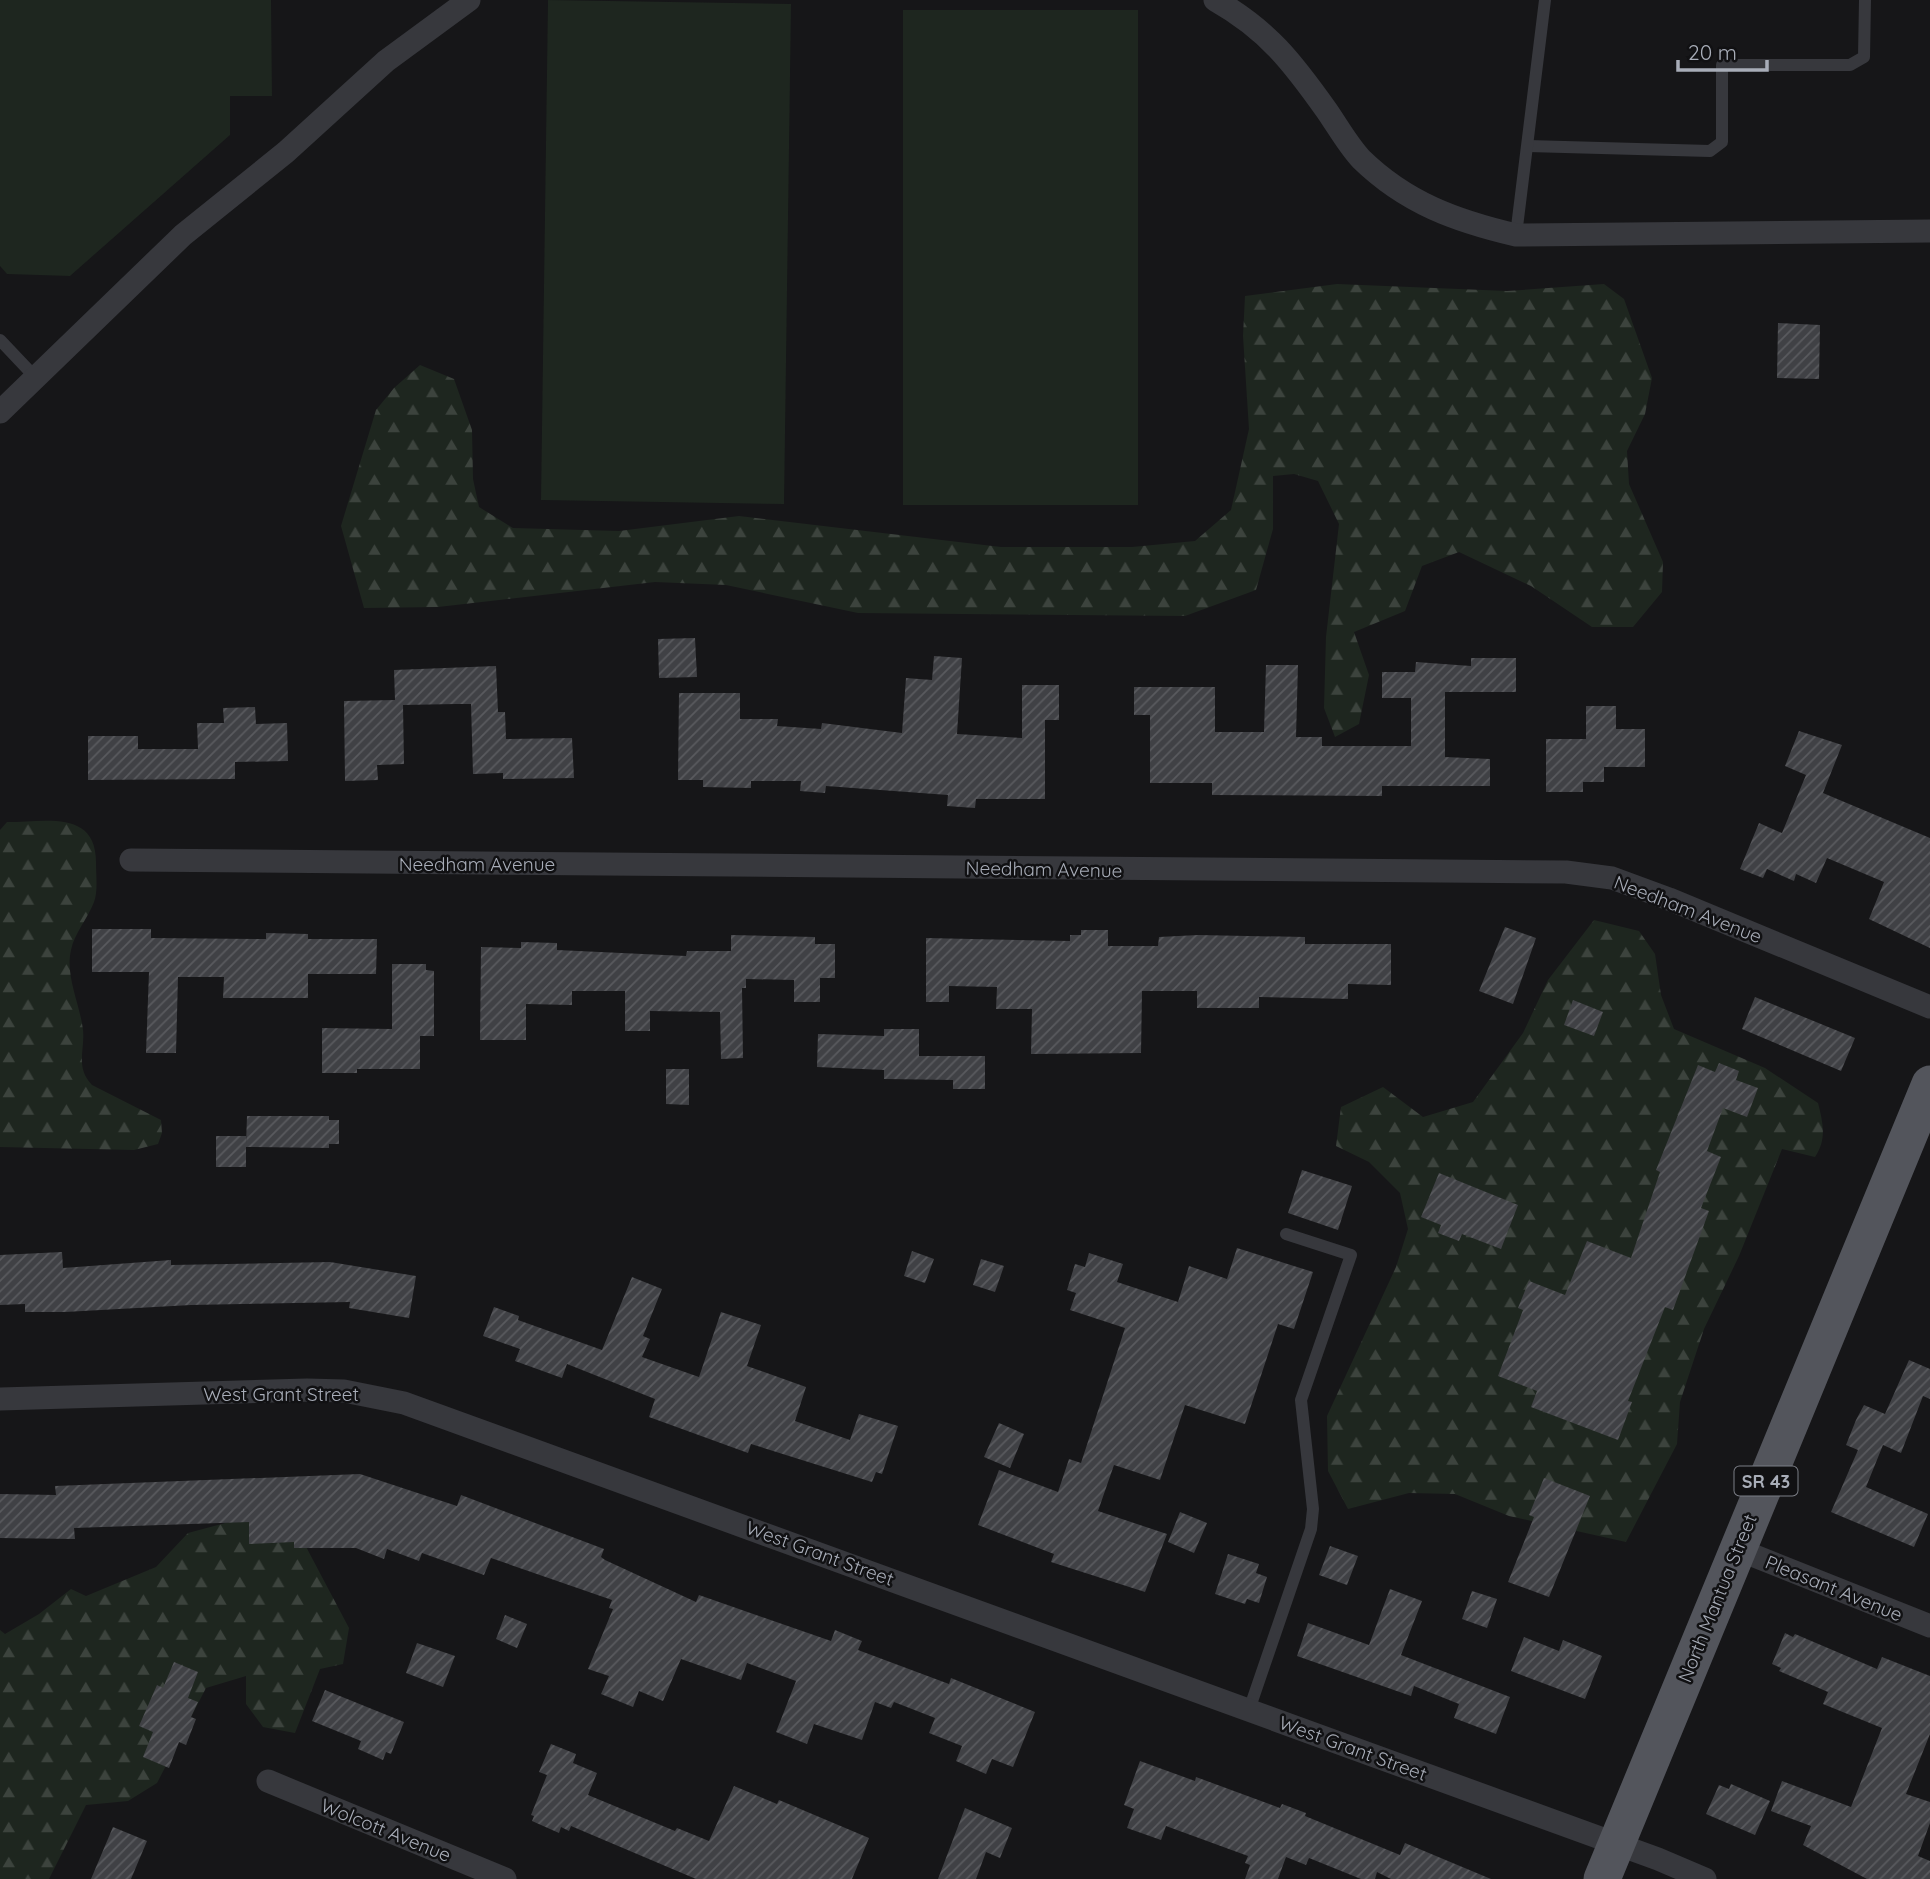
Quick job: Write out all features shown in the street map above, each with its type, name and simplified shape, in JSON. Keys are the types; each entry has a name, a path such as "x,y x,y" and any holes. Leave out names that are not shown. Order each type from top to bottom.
{"main road":[{"name":"North Mantua Street","path":"1602,1879 1930,1084"}],"street":[{"path":"0,412 183,235 286,152 386,61 469,0"},
{"path":"1215,0 1249,19 1293,63 1359,157 1397,191 1463,223 1516,234 1930,231"},
{"name":"Needham Avenue","path":"131,860 1578,873 1612,878 1669,899 1930,1007"},
{"name":"West Grant Street","path":"0,1399 307,1390 354,1393 404,1403 1616,1844 1705,1879"},
{"name":"Pleasant Avenue","path":"1737,1549 1930,1626"},
{"name":"Wolcott Avenue","path":"268,1781 505,1879"}],"lane":[{"path":"1516,234 1545,0"},
{"path":"1528,146 1710,151 1722,142 1722,65 1850,65 1864,57 1865,0"},
{"path":"0,340 36,378"},
{"path":"1249,1710 1311,1529 1313,1509 1301,1400 1351,1255 1286,1234"}],"green space":[{"path":"0,0 271,0 272,96 230,96 230,135 70,276 7,274 0,266"},
{"path":"548,0 791,4 784,504 541,500"},
{"path":"903,10 1138,10 1138,505 903,505"},
{"path":"1337,284 1507,291 1604,284 1624,299 1652,378 1645,414 1627,451 1629,484 1663,562 1662,592 1633,627 1592,627 1531,586 1459,552 1422,566 1405,611 1354,632 1369,675 1359,724 1335,737 1324,708 1326,637 1339,524 1318,481 1294,474 1273,476 1273,529 1256,590 1185,616 858,613 726,585 655,582 438,607 364,608 341,526 376,410 394,388 420,365 454,379 472,430 473,479 479,507 513,528 619,531 739,516 1001,547 1132,547 1195,541 1231,510 1249,429 1243,336 1245,296"},
{"path":"7,822 66,822 88,834 94,846 95,898 75,938 70,960 71,980 83,1030 82,1065 92,1085 161,1120 162,1133 158,1144 134,1150 0,1147 0,830"},
{"path":"1594,920 1639,931 1655,954 1661,995 1674,1029 1765,1068 1818,1103 1823,1131 1819,1150 1815,1157 1782,1149 1739,1256 1704,1329 1680,1402 1677,1444 1626,1542 1509,1516 1455,1494 1409,1493 1348,1509 1328,1471 1327,1416 1396,1267 1408,1229 1400,1193 1369,1162 1336,1146 1341,1107 1383,1087 1423,1117 1473,1102 1523,1033 1548,980"},
{"path":"285,1507 349,1628 343,1664 320,1669 295,1733 263,1727 246,1704 246,1676 206,1688 157,1783 128,1801 86,1805 49,1879 0,1879 0,1630 5,1634 39,1614 71,1589 86,1596 156,1567 188,1533"}],"building":[{"path":"1778,323 1820,325 1819,379 1777,378"},
{"path":"695,638 697,677 659,678 658,639"},
{"path":"934,656 962,658 957,734 1022,738 1022,685 1059,685 1059,720 1045,720 1045,799 976,799 975,808 947,806 948,795 826,786 825,793 800,791 801,781 751,781 751,788 703,787 703,780 678,780 679,693 740,693 740,719 778,719 777,726 821,729 822,723 902,733 906,678 932,680"},
{"path":"1471,658 1516,658 1516,692 1445,692 1445,757 1490,759 1490,786 1382,786 1382,796 1212,795 1212,783 1150,783 1150,715 1134,715 1134,687 1215,687 1215,732 1264,732 1266,665 1298,665 1296,737 1322,737 1322,746 1411,746 1411,698 1382,698 1382,672 1415,672 1416,662 1471,666"},
{"path":"496,666 498,712 505,712 506,739 572,738 574,778 503,779 503,773 473,774 471,704 456,704 403,705 404,764 377,765 378,780 345,781 344,701 395,700 394,670"},
{"path":"1586,706 1616,706 1616,729 1645,729 1645,767 1604,767 1604,782 1583,782 1583,792 1546,792 1546,739 1586,739"},
{"path":"255,707 256,724 287,723 288,761 235,762 235,779 88,780 88,736 138,736 138,749 198,749 197,723 224,723 223,708"},
{"path":"1799,731 1842,745 1823,793 1930,838 1930,948 1869,919 1884,882 1827,858 1816,883 1796,874 1794,881 1767,869 1763,878 1740,869 1759,823 1782,833 1806,775 1785,766"},
{"path":"1505,927 1536,938 1513,1004 1479,991"},
{"path":"92,929 151,929 151,938 266,939 266,933 308,934 308,939 377,939 376,974 308,974 308,998 223,998 224,977 178,977 176,1053 146,1053 149,972 92,972"},
{"path":"1081,930 1108,930 1108,946 1158,946 1159,937 1198,935 1305,937 1305,944 1391,944 1391,985 1348,984 1348,999 1259,997 1259,1008 1197,1008 1197,991 1142,991 1141,1053 1031,1054 1032,1009 996,1009 997,987 949,986 949,1002 926,1002 926,938 1070,941 1070,935 1081,935"},
{"path":"731,935 815,937 815,944 835,944 835,978 820,978 820,1002 794,1002 794,980 746,979 746,988 742,988 743,1058 721,1059 720,1012 650,1011 650,1031 625,1031 625,991 572,991 572,1005 526,1004 526,1040 480,1040 481,947 521,948 521,942 557,943 557,950 686,956 687,951 731,951"},
{"path":"392,964 426,964 426,970 434,971 434,1036 420,1036 420,1069 357,1069 357,1073 322,1073 322,1028 392,1029"},
{"path":"1755,997 1855,1038 1841,1071 1742,1029"},
{"path":"1573,1000 1603,1012 1594,1036 1564,1025"},
{"path":"884,1029 919,1029 919,1056 985,1056 985,1089 953,1089 953,1080 884,1079 884,1070 817,1067 818,1034 884,1036"},
{"path":"1719,1063 1739,1071 1736,1080 1758,1088 1747,1117 1723,1108 1707,1151 1721,1157 1701,1208 1709,1211 1673,1310 1665,1307 1628,1401 1632,1402 1618,1440 1531,1407 1537,1391 1498,1376 1523,1310 1518,1308 1529,1281 1565,1295 1587,1241 1631,1258 1660,1172 1656,1170 1698,1065 1715,1072"},
{"path":"666,1069 689,1069 689,1105 666,1104"},
{"path":"247,1116 329,1116 329,1120 339,1120 339,1144 329,1144 329,1148 246,1147 246,1167 216,1167 216,1136 246,1136 246,1144"},
{"path":"1302,1170 1352,1186 1338,1230 1288,1213"},
{"path":"1439,1173 1518,1205 1501,1249 1462,1234 1459,1241 1438,1233 1441,1225 1421,1217"},
{"path":"1237,1248 1313,1272 1294,1329 1278,1324 1245,1424 1185,1405 1160,1480 1114,1465 1098,1511 1167,1534 1145,1592 1051,1562 1054,1554 978,1525 999,1470 1058,1492 1069,1459 1081,1463 1125,1328 1070,1310 1076,1293 1067,1290 1075,1264 1085,1267 1089,1253 1123,1264 1117,1282 1178,1302 1189,1266 1227,1279"},
{"path":"912,1251 934,1259 925,1283 904,1276"},
{"path":"62,1252 63,1268 171,1260 171,1265 330,1262 416,1276 409,1318 349,1308 350,1302 191,1305 65,1312 25,1312 25,1304 0,1305 0,1255"},
{"path":"981,1259 1004,1266 995,1292 973,1285"},
{"path":"632,1277 662,1289 643,1336 650,1339 642,1357 699,1377 721,1312 761,1325 747,1366 806,1387 795,1421 850,1440 859,1414 898,1426 882,1474 876,1472 872,1482 751,1444 748,1453 649,1417 655,1399 567,1364 562,1378 515,1361 520,1349 483,1336 494,1307 519,1316 518,1320 602,1350"},
{"path":"1909,1360 1930,1369 1930,1399 1923,1396 1901,1453 1883,1445 1866,1487 1928,1514 1914,1547 1831,1512 1858,1450 1846,1445 1856,1420 1864,1405 1885,1414"},
{"path":"999,1423 1024,1434 1010,1468 984,1457"},
{"path":"360,1474 457,1506 461,1495 604,1549 601,1557 605,1560 696,1602 699,1595 831,1641 835,1630 862,1641 858,1650 949,1684 951,1678 1035,1712 1013,1767 992,1759 986,1774 956,1761 962,1746 929,1733 935,1718 894,1702 891,1708 875,1702 862,1740 814,1724 807,1744 776,1732 796,1681 747,1663 741,1680 681,1659 663,1701 639,1691 633,1707 601,1694 609,1676 588,1669 613,1609 609,1608 612,1600 491,1558 484,1575 422,1553 419,1561 387,1549 384,1559 356,1548 294,1548 294,1542 249,1544 249,1522 74,1528 75,1539 0,1538 0,1494 56,1495 55,1486"},
{"path":"1544,1478 1590,1496 1549,1597 1508,1582 1534,1517 1529,1515"},
{"path":"1180,1512 1207,1523 1194,1553 1168,1542"},
{"path":"1330,1546 1358,1556 1347,1585 1319,1575"},
{"path":"1228,1554 1259,1564 1256,1573 1267,1577 1259,1603 1247,1599 1245,1604 1215,1594"},
{"path":"1390,1589 1422,1601 1401,1655 1510,1697 1496,1734 1454,1718 1459,1704 1414,1686 1411,1696 1297,1656 1308,1623 1369,1645"},
{"path":"1472,1591 1497,1599 1487,1628 1462,1619"},
{"path":"505,1615 527,1624 517,1648 496,1639"},
{"path":"1785,1633 1793,1637 1795,1634 1877,1669 1882,1657 1930,1676 1930,1734 1906,1794 1930,1802 1930,1823 1918,1856 1930,1861 1930,1879 1867,1879 1803,1845 1811,1826 1771,1811 1782,1781 1851,1807 1882,1728 1823,1704 1828,1692 1779,1671 1781,1668 1772,1664"},
{"path":"1524,1637 1559,1651 1563,1640 1602,1656 1585,1699 1511,1671"},
{"path":"417,1643 455,1656 443,1687 406,1673"},
{"path":"174,1662 198,1672 188,1698 198,1702 191,1717 196,1719 186,1745 179,1742 169,1768 143,1757 153,1732 139,1726 157,1685 163,1688"},
{"path":"325,1690 404,1722 391,1754 386,1752 383,1760 358,1749 361,1741 312,1721"},
{"path":"551,1744 576,1754 573,1763 597,1773 588,1795 675,1831 677,1828 709,1841 734,1786 777,1804 779,1800 869,1838 852,1879 696,1879 571,1826 569,1831 561,1827 559,1833 532,1821 534,1816 531,1815 547,1775 539,1772"},
{"path":"1140,1761 1195,1781 1196,1777 1280,1808 1282,1804 1400,1855 1405,1843 1491,1879 1391,1879 1377,1872 1375,1879 1361,1879 1309,1858 1306,1865 1286,1857 1278,1879 1245,1879 1250,1865 1245,1863 1248,1856 1166,1826 1161,1840 1127,1828 1134,1809 1124,1805"},
{"path":"1731,1784 1770,1801 1755,1835 1706,1814 1719,1785 1729,1789"},
{"path":"965,1808 1012,1828 1000,1858 986,1852 976,1879 938,1879"},
{"path":"113,1827 147,1841 131,1879 91,1879"}]}
